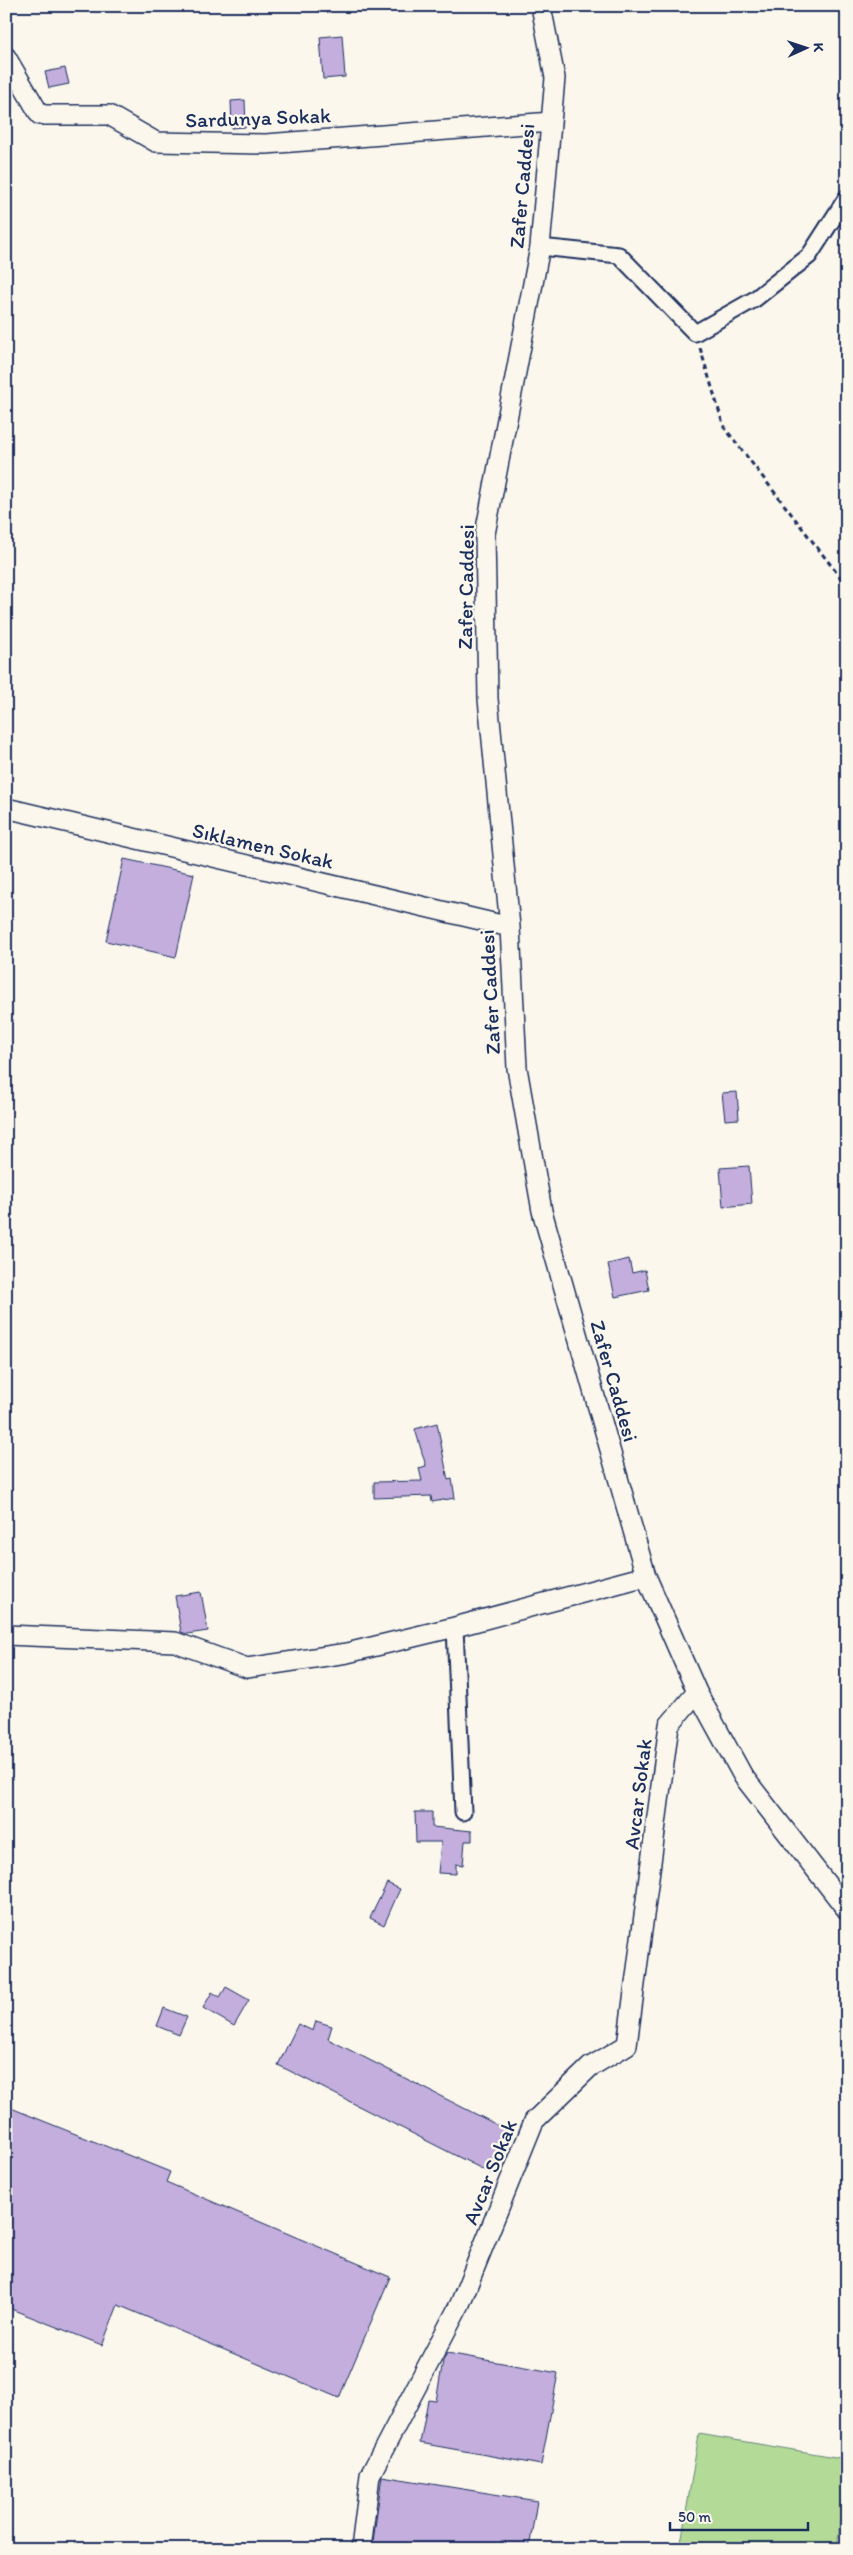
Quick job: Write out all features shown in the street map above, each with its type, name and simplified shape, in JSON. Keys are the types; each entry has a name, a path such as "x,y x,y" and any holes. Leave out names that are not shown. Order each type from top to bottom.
{"street":[{"name":"Zafer Caddesi","path":"541,6 555,78 540,247 485,534 488,699 510,927 517,1068 542,1211 646,1576 697,1692 743,1776 847,1910"},
{"name":"Sardunya Sokak","path":"6,57 40,115 109,115 156,142 266,144 551,122"},
{"path":"540,247 619,255 695,333 755,299 809,256 847,197"},
{"name":"Sıklamen Sokak","path":"7,809 510,927"},
{"path":"6,1635 176,1642 247,1668 347,1653 454,1627 646,1576"},
{"path":"454,1627 463,1812"},
{"name":"Avcar Sokak","path":"361,2549 370,2475 460,2304 534,2121 590,2067 627,2045 669,1725 697,1692"}],"path":[{"path":"695,333 724,427 847,586"}],"green space":[{"path":"699,2434 847,2459 837,2549 680,2549"}],"building":[{"path":"342,35 345,77 323,79 320,37"},
{"path":"65,68 69,84 49,88 45,72"},
{"path":"245,100 246,127 232,128 231,101"},
{"path":"124,859 194,874 176,957 106,941"},
{"path":"737,1092 739,1119 725,1120 722,1093"},
{"path":"749,1166 752,1204 723,1207 720,1168"},
{"path":"629,1259 632,1273 645,1270 649,1290 615,1297 608,1264"},
{"path":"437,1423 448,1480 452,1479 455,1498 432,1502 431,1496 374,1498 374,1482 422,1481 419,1468 426,1466 415,1429"},
{"path":"201,1592 208,1631 187,1634 181,1632 175,1596"},
{"path":"415,1812 432,1812 432,1827 472,1831 472,1841 465,1841 463,1865 456,1864 456,1874 438,1873 441,1842 416,1842"},
{"path":"387,1883 400,1889 384,1925 370,1918"},
{"path":"226,1987 249,2000 234,2026 203,2008 212,1992 220,1997"},
{"path":"164,2008 187,2017 179,2035 157,2026"},
{"path":"316,2021 332,2026 328,2039 511,2132 490,2173 278,2065 298,2024 313,2031"},
{"path":"6,2106 170,2172 166,2182 390,2277 339,2398 118,2305 102,2345 6,2307"},
{"path":"447,2353 558,2373 541,2465 420,2443 428,2400 436,2401 443,2361"},
{"path":"382,2476 537,2501 529,2549 372,2549"}]}
